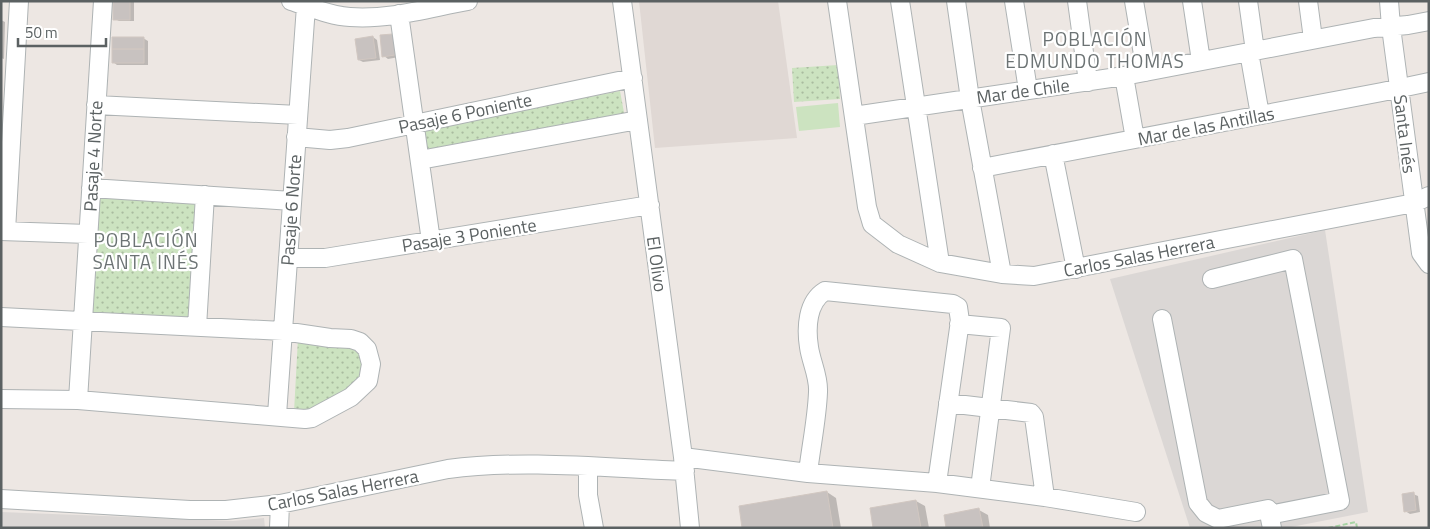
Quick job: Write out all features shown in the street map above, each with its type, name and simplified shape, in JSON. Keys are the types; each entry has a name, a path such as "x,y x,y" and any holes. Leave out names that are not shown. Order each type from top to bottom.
{"street":[{"path":"20,1 4,231 88,234"},
{"name":"Pasaje 4 Norte","path":"78,400 102,1"},
{"path":"298,4 348,17 399,14 435,4 468,1"},
{"name":"El Olivo","path":"622,1 684,464 690,528"},
{"path":"836,1 854,116"},
{"path":"900,1 940,263"},
{"path":"956,1 970,99 1002,274"},
{"path":"1014,1 1028,90"},
{"path":"1077,1 1088,82"},
{"path":"1134,1 1146,72"},
{"path":"1192,1 1201,62"},
{"path":"1248,1 1260,115"},
{"path":"1308,1 1313,39"},
{"name":"Santa Inés","path":"1390,1 1398,87 1421,199 1421,253 1429,264"},
{"name":"Pasaje 6 Norte","path":"277,415 298,115 298,4"},
{"path":"399,14 431,241"},
{"name":"Mar de Chile","path":"854,116 1088,82 1374,28 1429,21"},
{"path":"1124,76 1135,139"},
{"name":"Pasaje 6 Poniente","path":"296,137 337,139 632,78"},
{"name":"Mar de las Antillas","path":"982,168 1429,82"},
{"path":"96,105 298,115"},
{"name":"Carlos Salas Herrera","path":"854,116 867,207 872,224 898,244 940,263 1002,274 1034,276 1076,269 1421,199"},
{"name":"Pasaje 6 Poniente","path":"420,160 638,120"},
{"path":"1053,154 1076,269"},
{"path":"91,188 292,201"},
{"path":"197,327 205,196"},
{"name":"Pasaje 3 Poniente","path":"288,258 325,258 650,205"},
{"path":"1162,320 1198,502 1206,512 1218,519 1268,509 1270,521 1340,501 1293,259 1212,279"},
{"path":"808,472 818,391 814,362 809,348 807,327 811,308 817,296 825,291 953,304 958,307 960,311 960,324 937,483"},
{"path":"1,317 283,331 330,338 351,338 360,342 367,349 372,364 368,381 351,397 312,418 305,419 277,415 78,400 1,399"},
{"path":"960,324 1001,328 980,488"},
{"path":"948,403 1031,413 1034,417 1045,497"},
{"name":"Carlos Salas Herrera","path":"1,498 208,510 241,509 280,504 462,468 515,464 588,467 684,464 937,483 1045,497 1136,512"},
{"path":"588,467 588,494 594,528"},
{"path":"279,528 280,504"}],"path":[{"path":"1328,528 1356,522 1357,528"}],"shaded area":[{"path":"639,1 778,1 797,138 655,148"},
{"path":"1325,230 1368,512 1286,528 1190,528 1110,279"},
{"path":"1,512 233,521 264,518 265,528 1,528"}],"green space":[{"path":"838,65 840,99 794,102 792,68"},
{"path":"620,91 625,118 426,151 421,129"},
{"path":"838,103 840,127 799,131 796,107"},
{"path":"96,193 200,200 192,319 88,312"},
{"path":"298,338 354,344 362,356 362,379 315,414 294,412"}],"building":[{"path":"130,1 130,20 113,20 113,2"},
{"path":"393,34 395,55 382,57 380,35"},
{"path":"373,36 376,58 358,60 355,39"},
{"path":"112,37 144,37 144,49 112,49"},
{"path":"112,49 144,49 144,63 112,63"},
{"path":"827,491 833,528 742,528 739,506"},
{"path":"1414,492 1416,510 1404,512 1402,494"},
{"path":"916,500 921,528 873,528 870,508"},
{"path":"979,508 983,528 946,528 944,515"}],"district":[{"name":"POBLACIÓN EDMUNDO THOMAS","path":"1095,49"},
{"name":"POBLACIÓN SANTA INÉS","path":"146,250"}]}
